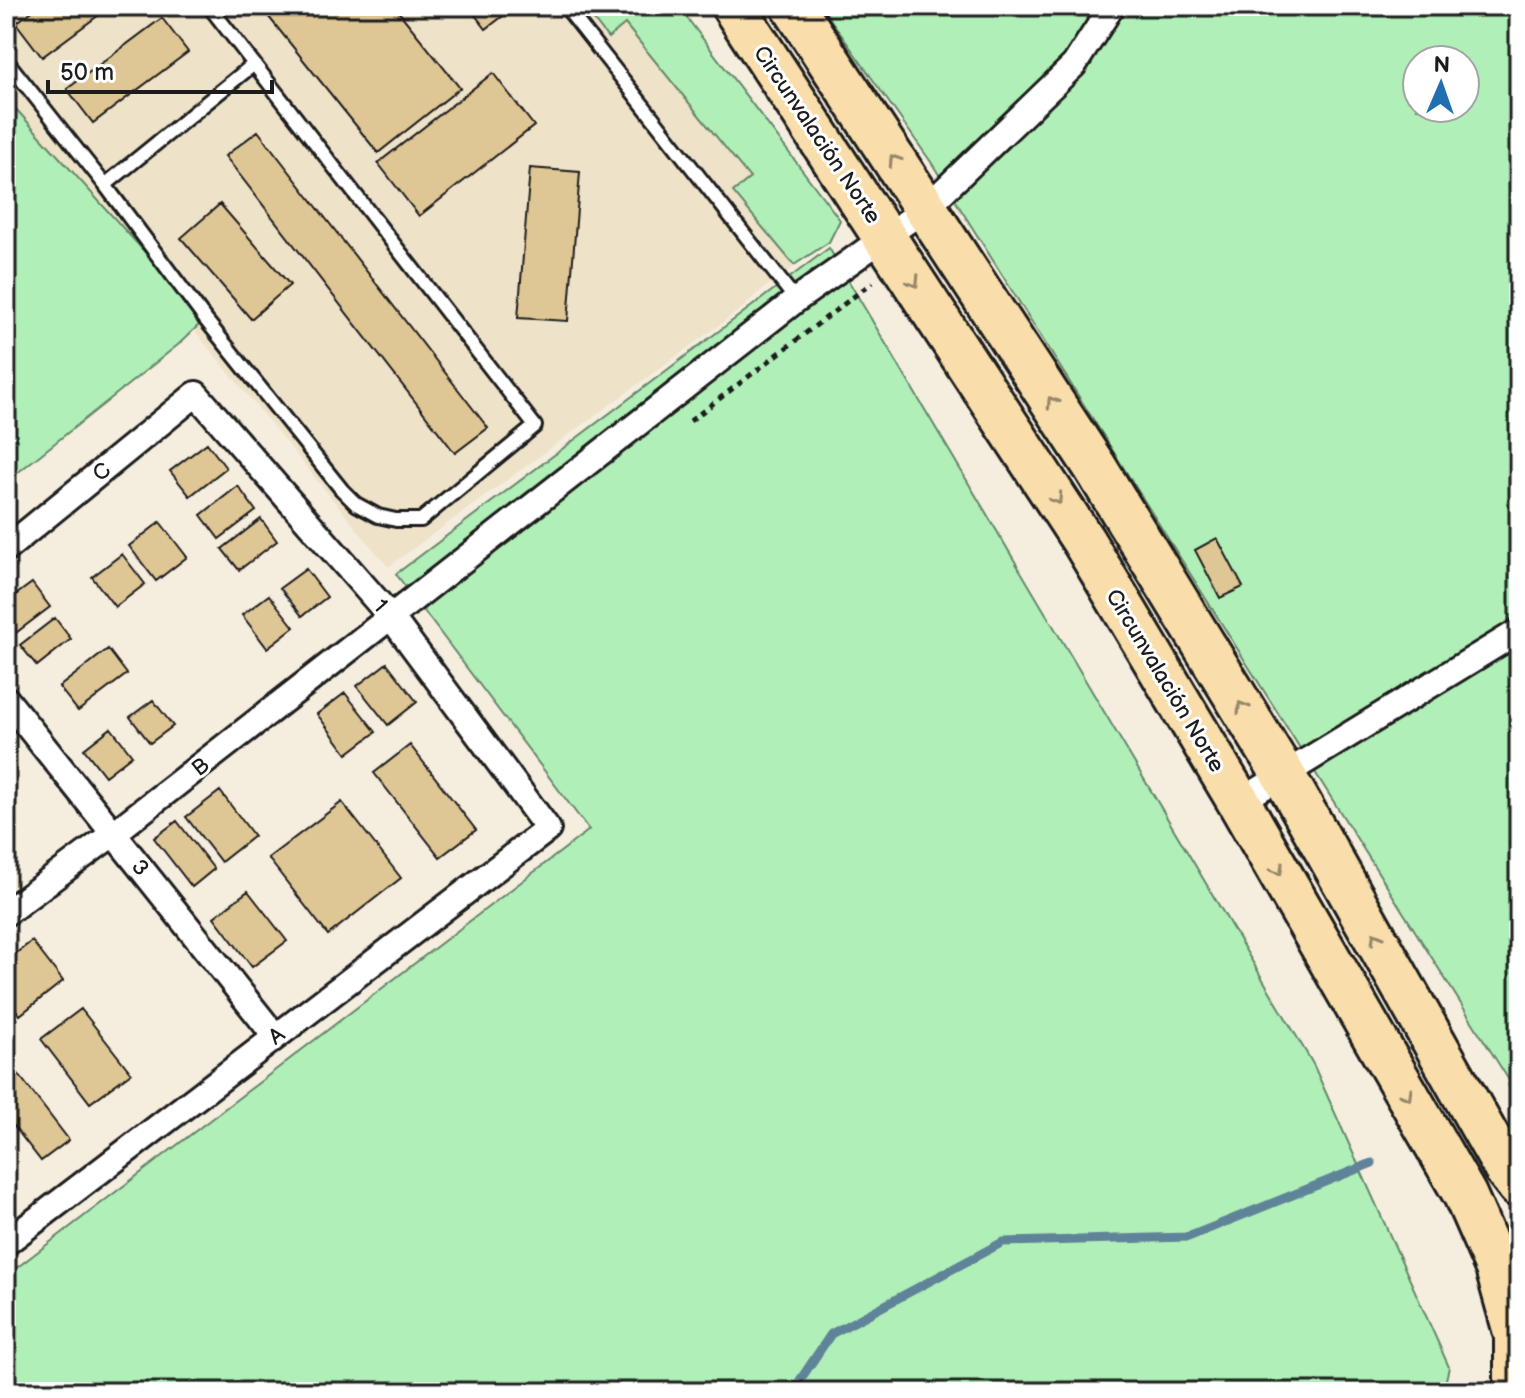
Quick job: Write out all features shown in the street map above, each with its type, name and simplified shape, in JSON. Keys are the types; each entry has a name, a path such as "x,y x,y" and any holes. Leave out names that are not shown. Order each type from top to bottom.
{"highway":[{"name":"Circunvalación Norte","path":"733,6 1084,542 1239,802 1465,1195 1497,1268 1516,1336 1516,1392"},
{"path":"793,6 1095,467 1283,774 1505,1168 1519,1186"}],"street":[{"name":"B","path":"6,913 114,833 796,300 926,208 1074,65 1112,6"},
{"name":"1","path":"196,394 391,617 548,829"},
{"name":"C","path":"6,549 196,394"},
{"path":"1239,802 1519,631"},
{"name":"3","path":"6,699 275,1036"},
{"name":"A","path":"6,1243 548,829"}],"lane":[{"path":"6,60 205,319 342,490 356,504 378,516 421,520 535,426 209,6"},
{"path":"565,6 796,300"},
{"path":"105,185 254,64"}],"shaded area":[{"path":"6,6 678,6 840,220 829,242 388,567 6,100"}],"green space":[{"path":"583,6 678,6 840,220 829,242 794,265 733,192 750,178 625,24 608,38"},
{"path":"821,6 1519,6 1519,1087 1512,1085 931,162"},
{"path":"6,98 205,319 179,344 6,482"},
{"path":"829,248 1313,1064 1449,1367 1443,1392 6,1392 6,1276 589,830 396,574"}],"building":[{"path":"39,6 111,6 42,57 16,23"},
{"path":"260,6 394,6 460,88 378,153"},
{"path":"468,6 516,6 486,29"},
{"path":"162,18 188,52 93,123 67,89"},
{"path":"493,73 534,126 419,216 378,163"},
{"path":"258,131 488,428 455,453 225,156"},
{"path":"530,168 580,172 568,321 518,318"},
{"path":"220,204 290,285 251,319 181,238"},
{"path":"207,443 226,468 190,496 170,471"},
{"path":"238,486 256,511 219,539 201,515"},
{"path":"261,519 277,541 239,570 222,549"},
{"path":"160,522 187,557 156,581 129,546"},
{"path":"1217,538 1243,587 1220,598 1195,550"},
{"path":"122,554 145,584 115,607 92,577"},
{"path":"306,569 327,597 302,616 280,588"},
{"path":"32,583 50,607 13,635 6,626 6,602"},
{"path":"269,595 294,627 267,648 242,615"},
{"path":"55,618 71,639 37,666 20,645"},
{"path":"108,649 127,674 78,711 59,687"},
{"path":"387,663 417,702 388,725 357,686"},
{"path":"345,693 376,732 347,754 317,714"},
{"path":"153,700 173,726 150,743 130,717"},
{"path":"111,728 132,755 105,776 84,749"},
{"path":"410,745 476,830 440,857 374,773"},
{"path":"220,791 254,836 221,862 186,817"},
{"path":"342,802 401,878 328,935 268,858"},
{"path":"177,821 214,869 192,887 154,838"},
{"path":"248,891 287,941 252,967 214,917"},
{"path":"32,941 63,981 20,1015 6,998 6,961"},
{"path":"81,1009 131,1073 90,1103 41,1039"},
{"path":"6,1058 69,1140 41,1161 6,1116"}],"waterway":[{"path":"1512,1085 1519,1083"},
{"path":"792,1392 831,1334 1003,1242 1188,1237 1372,1163"}]}
